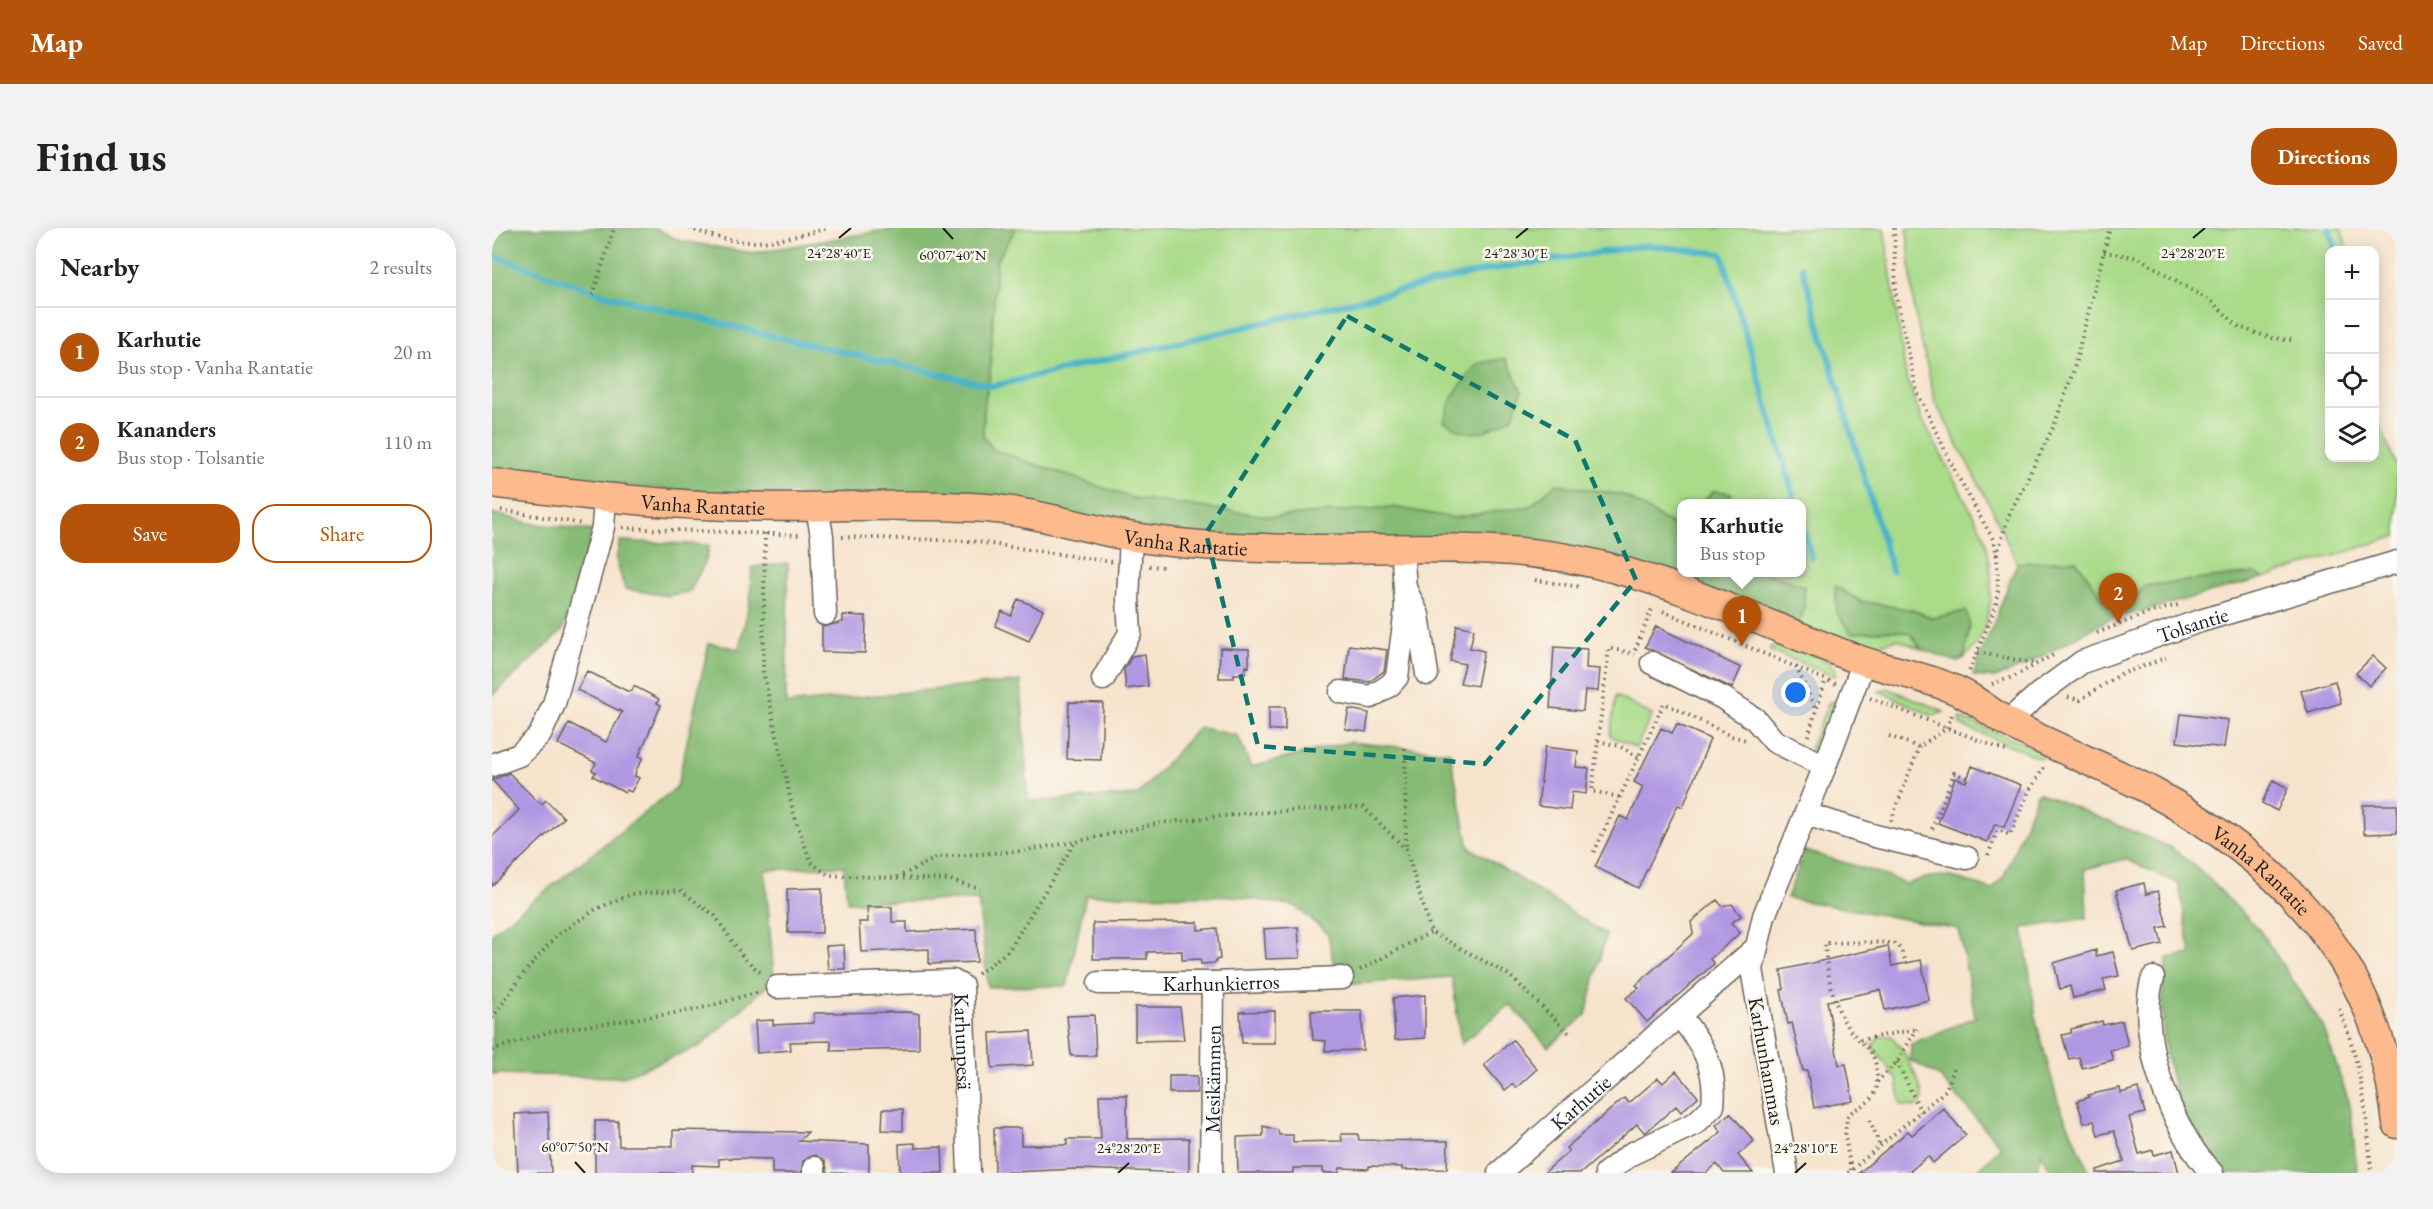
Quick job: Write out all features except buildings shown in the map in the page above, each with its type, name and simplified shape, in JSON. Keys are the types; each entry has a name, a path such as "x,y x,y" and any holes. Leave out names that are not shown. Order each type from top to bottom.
{"main road":[{"name":"Vanha Rantatie","path":"492,483 605,498 723,506 818,508 879,505 996,509 1131,537 1267,549 1507,552 1596,564 1692,596 1864,661 1954,707 2007,722 2151,792 2188,813 2248,854 2294,895 2333,944 2363,995 2382,1050 2394,1098 2397,1124"}],"street":[{"path":"492,765 519,755 540,735 554,704 603,527 605,498"},
{"path":"818,508 822,536 825,614"},
{"path":"1103,679 1130,633 1131,537"},
{"path":"1341,692 1371,697 1390,685 1397,677 1405,588 1402,549"},
{"name":"Tolsantie","path":"2007,722 2040,693 2082,662 2197,622 2397,562"},
{"path":"1405,588 1418,615 1427,674"},
{"path":"1643,658 1723,698 1755,719 1774,741 1825,766"},
{"path":"1756,948 1764,916 1825,766 1864,661"},
{"path":"1806,814 1875,836 1926,846 1967,858"},
{"name":"Karhutie","path":"1498,1173 1756,948"},
{"name":"Karhunhammas","path":"1756,948 1752,969 1754,985 1787,1173"},
{"name":"Karhunkierros","path":"1099,982 1213,983 1342,978"},
{"path":"2153,978 2149,998 2149,1025 2164,1089 2191,1145 2212,1173"},
{"name":"Karhunpesä","path":"777,987 953,981 962,986 969,1173"},
{"name":"Mesikämmen","path":"1211,1173 1213,983"},
{"path":"1606,1173 1631,1154 1696,1124 1713,1106 1714,1074 1698,1039 1679,1015"}],"path":[{"path":"593,295 614,228"},
{"path":"688,228 739,243 774,242 828,228"},
{"path":"1894,228 1896,294 1917,392 1956,473 1986,526 1997,556"},
{"path":"1966,680 1995,608 1998,590 1997,556 2009,515 2054,426 2073,372 2110,228"},
{"path":"2104,252 2139,258 2213,303 2239,327 2271,338 2291,340"},
{"path":"492,508 603,527 971,541 1130,565 1177,568"},
{"path":"765,533 763,671 794,816 811,862 828,875 950,880 980,889"},
{"path":"1527,578 1583,588"},
{"path":"1644,603 1853,692 2012,753"},
{"path":"1643,658 1653,606"},
{"path":"1610,648 1592,790 1619,797"},
{"path":"1978,652 2037,664"},
{"path":"2068,697 2080,700 2121,674 2166,658"},
{"path":"1795,667 1816,710"},
{"path":"1594,852 1664,703 1731,736 1759,743 1774,741"},
{"path":"1887,832 1919,747 1947,728"},
{"path":"1889,736 1919,747"},
{"path":"1598,741 1619,746 1639,757"},
{"path":"1405,748 1406,849 1431,932 1509,975 1571,1035"},
{"path":"2034,761 2056,770"},
{"path":"1967,858 1986,861 1998,827 2010,835 2029,790 2045,765"},
{"path":"1926,846 1954,773 1967,778"},
{"path":"896,878 938,857 1020,851 1171,822 1250,813 1363,807 1406,849"},
{"path":"962,986 1009,950 1075,842"},
{"path":"492,1018 524,973 557,935 596,909 632,894 680,890 715,916 743,957 777,987"},
{"path":"1342,978 1381,961 1431,932"},
{"path":"1849,1172 1845,1137 1847,1117 1876,1092 1877,1082 1874,1057 1848,1027 1833,991 1826,962 1825,943 1853,945 1894,943 1901,950 1905,960"},
{"path":"492,1050 552,1031 695,1010 777,987"},
{"path":"2335,1000 2351,1039 2360,1071 2368,1112 2371,1173"},
{"path":"1860,1041 1917,1029 1897,1062 1877,1082"},
{"path":"1897,1062 1921,1112"},
{"path":"1849,1172 1946,1090 1954,1069"},
{"path":"1870,1120 1880,1146"}],"highlighted area":[{"path":"1347,316 1575,440 1636,580 1485,764 1258,746 1206,533"}],"green space":[{"path":"492,228 654,228 681,241 752,253 897,228 1016,228 996,262 990,376 984,403 983,437 994,450 1132,498 1275,517 1393,507 1454,518 1530,506 1556,484 1623,495 1677,528 1677,577 1777,577 1804,586 1804,609 1799,625 1666,576 1178,532 816,495 687,491 534,478 492,470"},
{"path":"1016,228 1884,228 1906,376 1920,415 1984,535 1988,550 1990,600 1983,632 1975,646 1964,658 1970,626 1965,611 1933,618 1912,610 1860,601 1836,587 1869,633 1890,629 1910,633 1921,649 1897,639 1865,649 1799,625 1804,586 1777,577 1806,577 1806,499 1732,499 1731,493 1713,491 1706,499 1677,499 1677,528 1623,495 1556,484 1530,506 1454,518 1393,507 1275,517 1132,498 994,450 983,437 984,403 990,376 996,262"},
{"path":"1907,228 2341,228 2347,246 2325,246 2325,462 2379,462 2379,422 2397,468 2397,536 2264,578 2254,573 2144,586 2128,608 2104,600 2076,560 2017,563 1993,511 1935,402 1914,309"},
{"path":"1506,358 1522,391 1513,417 1487,430 1471,433 1444,421 1453,395 1477,364"},
{"path":"1713,491 1731,493 1732,499 1706,499"},
{"path":"492,513 529,523 593,531 562,631 493,695"},
{"path":"620,541 709,545 707,558 690,591 668,596 625,589 616,560"},
{"path":"2076,560 2104,600 2128,608 2144,586 2255,573 2264,578 2125,616 2122,612 2022,667 1995,678 1973,676 2017,563"},
{"path":"788,563 786,704 1021,681 1028,801 1138,795 1199,727 1238,736 1251,767 1349,742 1450,752 1469,847 1606,934 1586,1015 1548,1047 1510,1004 1461,1044 1452,977 1355,984 1334,967 1328,934 1295,906 1231,896 1086,895 1067,986 988,987 978,900 847,902 844,866 765,870 774,980 700,1046 622,1077 492,1074 492,933 677,787 709,643 739,649 750,600 752,567"},
{"path":"1835,586 1860,601 1912,610 1933,618 1966,611 1970,626 1964,658 1957,662 1921,649 1910,633 1887,631 1851,633 1837,613"},
{"path":"1772,646 1815,655 1836,670 1835,676 1771,651 1769,649"},
{"path":"1887,688 1944,712 1933,716 1879,691"},
{"path":"1616,696 1652,715 1636,748 1610,736"},
{"path":"1835,701 1819,749 1815,753 1810,748 1829,702"},
{"path":"1960,718 2040,750 2044,756 2040,758 1960,725"},
{"path":"2038,792 2172,848 2201,871 2260,931 2323,1026 2350,1105 2357,1173 2227,1173 2207,1151 2179,1101 2170,1074 2165,1045 2162,1016 2167,958 2191,954 2179,884 2125,859 2085,869 2087,918 2023,928 2037,1025 2058,1102 2090,1173 2052,1173 2041,1153 2036,1173 1974,1173 2001,1147 1939,1076 1910,1060 1911,1044 1975,1017 1959,929 1787,898 1805,851 1876,872 1907,884 1919,879 1940,876 1959,879 1992,890 2004,876"},
{"path":"1880,1036 1891,1036 1911,1066 1923,1100 1916,1107 1901,1105 1897,1079 1872,1046"}],"waterway":[{"path":"2329,228 2335,246"},
{"path":"595,292 767,335 993,386 1487,270 1647,245 1722,254 1795,499"},
{"path":"492,255 593,291"},
{"path":"1802,267 1892,571"},
{"path":"1806,538 1812,558"}],"place":[{"name":"Kananders","path":"2118,623"},
{"name":"Karhutie","path":"1742,646"}]}
